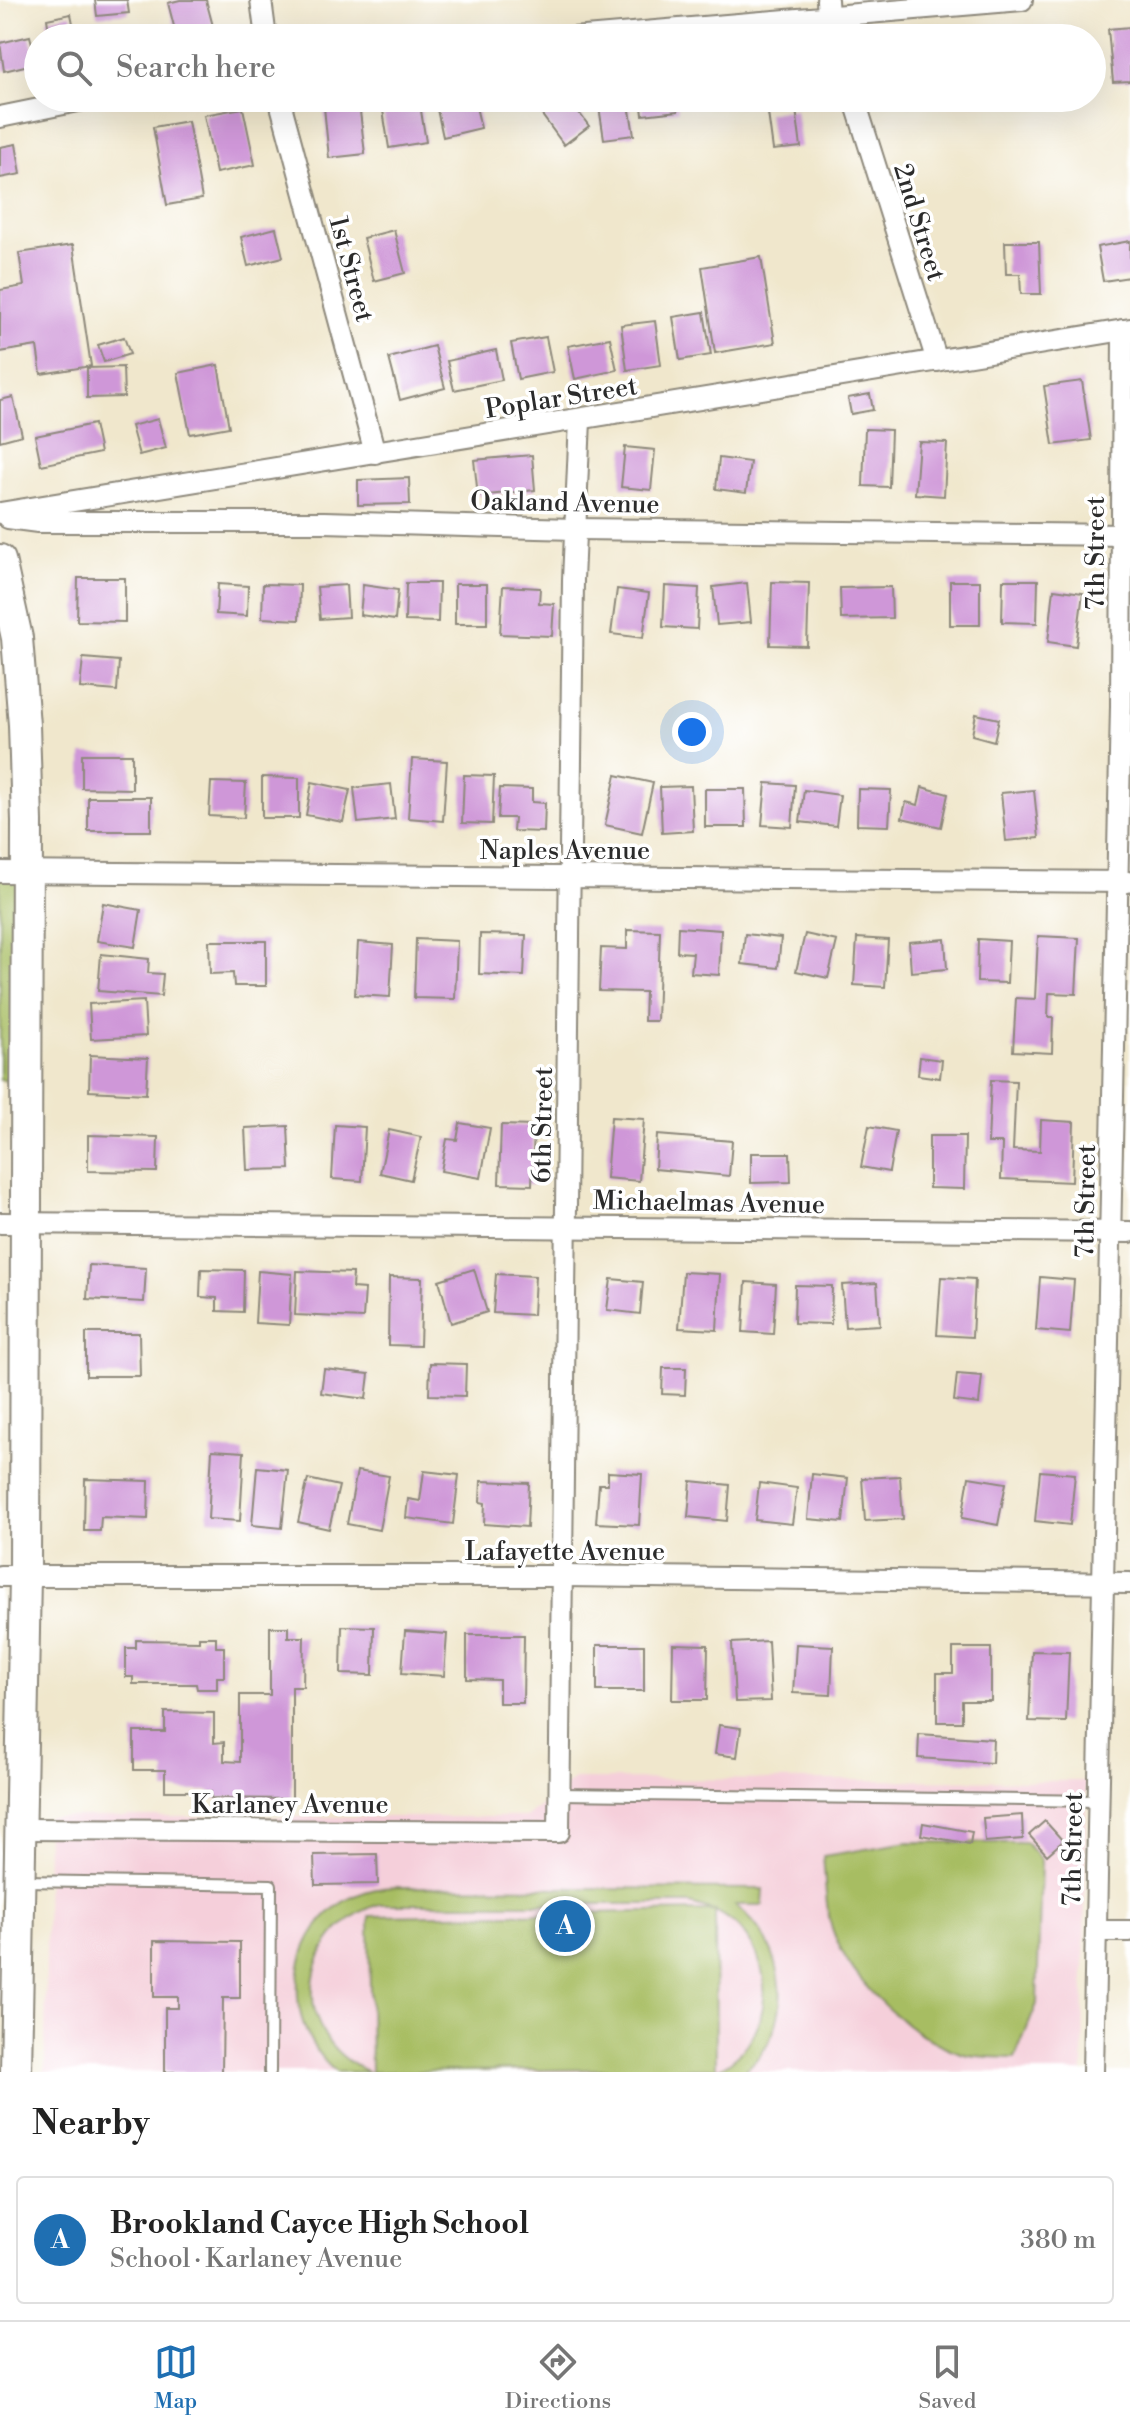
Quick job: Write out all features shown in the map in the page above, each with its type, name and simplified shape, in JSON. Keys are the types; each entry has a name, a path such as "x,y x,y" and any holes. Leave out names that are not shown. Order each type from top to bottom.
{"main road":[{"path":"0,560 18,652 24,725 14,873 12,1576 21,1829 20,1881 10,1917 16,2072"}],"street":[{"path":"261,0 264,24"},
{"path":"692,24 828,8 1022,0"},
{"path":"0,117 24,112"},
{"name":"1st Street","path":"283,112 375,453"},
{"name":"2nd Street","path":"858,112 937,361"},
{"name":"Poplar Street","path":"0,515 1127,330"},
{"name":"7th Street","path":"1093,2072 1103,1583 1120,1232 1124,882 1121,706 1127,330"},
{"name":"6th Street","path":"559,1832 575,529 580,420"},
{"name":"Oakland Avenue","path":"0,515 38,522 324,522 575,529 1125,535"},
{"name":"Naples Avenue","path":"14,873 1124,882"},
{"name":"Michaelmas Avenue","path":"12,1224 1120,1232"},
{"name":"Lafayette Avenue","path":"12,1576 563,1576 1130,1583"},
{"name":"Karlaney Avenue","path":"21,1829 559,1832"},
{"path":"1096,1931 1130,1931"}],"lane":[{"path":"559,1794 1099,1801"},
{"path":"20,1881 271,1885 270,2072"}],"shaded area":[{"path":"574,1779 1086,1781 1083,2072 45,2072 47,1817 527,1817"}],"green space":[{"path":"0,873 27,873 25,1081 0,1080"},
{"path":"908,1842 1026,1843 1041,1860 1037,2004 1015,2058 961,2053 918,2032 878,2000 847,1960 836,1938 829,1917 823,1856"},
{"path":"376,1889 764,1889 763,1905 735,1905 753,1922 767,1942 776,1964 780,1987 779,2010 773,2033 761,2054 743,2072 710,2072 733,2059 750,2040 760,2018 764,1993 762,1969 752,1946 737,1926 715,1911 716,2068 371,2072 369,1916 714,1911 690,1904 380,1904 353,1917 332,1936 319,1960 313,1985 315,2011 325,2035 343,2056 369,2072 336,2072 316,2050 304,2025 298,1997 299,1969 307,1943 322,1920 344,1902"}],"building":[{"path":"95,0 127,0 129,13 97,16"},
{"path":"206,0 212,24 173,24 168,3"},
{"path":"71,14 73,24 48,24 47,19"},
{"path":"1130,27 1130,81 1113,82 1108,29"},
{"path":"24,37 24,66 4,71 0,43"},
{"path":"244,112 255,165 216,173 204,115"},
{"path":"324,112 360,112 365,154 329,158"},
{"path":"383,112 421,112 426,142 389,148"},
{"path":"438,112 477,112 481,128 443,137"},
{"path":"540,112 578,112 589,126 564,145"},
{"path":"600,112 630,112 634,135 604,139"},
{"path":"796,112 801,147 773,150 768,113"},
{"path":"188,121 202,199 167,205 153,127"},
{"path":"16,144 21,174 0,178 0,147"},
{"path":"276,228 283,257 248,266 241,237"},
{"path":"394,230 405,273 374,281 363,238"},
{"path":"1130,241 1130,277 1103,281 1097,247"},
{"path":"1005,242 1039,242 1041,294 1021,294 1020,274 1006,274"},
{"path":"73,245 91,366 41,374 37,346 0,352 0,290 24,286 19,253"},
{"path":"761,257 775,343 715,353 702,267"},
{"path":"704,312 711,355 680,360 673,317"},
{"path":"655,321 661,365 627,370 621,325"},
{"path":"124,337 130,354 104,362 98,345"},
{"path":"546,337 553,372 518,379 511,343"},
{"path":"610,338 617,370 575,379 568,346"},
{"path":"434,346 445,388 400,400 389,358"},
{"path":"496,350 502,380 454,390 447,361"},
{"path":"218,365 229,427 190,434 178,373"},
{"path":"123,367 124,397 87,398 87,368"},
{"path":"1082,381 1091,440 1053,445 1044,386"},
{"path":"870,394 873,410 851,414 848,398"},
{"path":"13,397 22,435 0,441 0,400"},
{"path":"158,419 166,448 139,455 131,426"},
{"path":"94,424 100,453 41,465 35,436"},
{"path":"865,429 891,430 889,487 863,486"},
{"path":"919,442 947,443 944,496 915,494"},
{"path":"625,447 655,450 651,490 621,487"},
{"path":"532,455 535,490 478,496 474,460"},
{"path":"719,458 750,462 746,493 716,489"},
{"path":"409,478 410,504 358,505 358,480"},
{"path":"78,578 125,578 125,622 77,621"},
{"path":"1003,580 1038,580 1037,623 1002,622"},
{"path":"950,581 980,581 980,625 950,625"},
{"path":"772,582 809,583 807,646 770,645"},
{"path":"406,583 439,583 438,622 405,621"},
{"path":"747,583 751,622 717,625 713,587"},
{"path":"218,584 248,586 247,616 216,614"},
{"path":"263,584 300,585 299,620 262,618"},
{"path":"455,584 487,584 487,624 455,624"},
{"path":"346,585 348,617 320,619 317,587"},
{"path":"363,585 398,590 395,620 360,615"},
{"path":"503,586 540,588 539,603 554,604 552,636 500,634"},
{"path":"665,586 699,588 697,629 663,627"},
{"path":"891,587 892,618 841,619 840,588"},
{"path":"617,589 649,593 643,638 611,634"},
{"path":"1054,589 1083,593 1076,646 1048,642"},
{"path":"83,658 119,661 117,691 80,688"},
{"path":"976,714 999,719 994,741 972,735"},
{"path":"82,754 132,754 132,789 82,788"},
{"path":"412,759 447,761 443,821 408,818"},
{"path":"464,775 494,776 492,824 462,823"},
{"path":"616,775 653,783 642,833 605,825"},
{"path":"262,777 299,778 299,818 262,818"},
{"path":"211,782 246,783 244,818 209,816"},
{"path":"312,782 350,790 343,822 306,815"},
{"path":"766,783 795,785 792,827 762,825"},
{"path":"391,784 395,819 358,823 354,788"},
{"path":"691,786 693,831 662,833 660,787"},
{"path":"922,787 948,794 941,827 902,818 906,802 918,805"},
{"path":"500,788 532,789 532,802 545,803 544,832 513,831 514,818 498,818"},
{"path":"705,789 745,789 746,827 705,827"},
{"path":"858,789 891,790 889,826 857,825"},
{"path":"804,790 840,795 836,826 800,822"},
{"path":"1034,790 1039,838 1006,841 1001,793"},
{"path":"88,797 151,797 151,831 88,831"},
{"path":"103,903 141,910 135,947 97,941"},
{"path":"678,927 721,930 719,975 691,973 693,953 677,952"},
{"path":"627,930 660,931 657,1021 644,1021 645,992 599,991 601,948 627,949"},
{"path":"480,934 526,935 524,976 479,974"},
{"path":"745,934 781,938 778,968 742,964"},
{"path":"805,934 837,941 828,978 796,971"},
{"path":"1038,936 1079,938 1076,994 1049,993 1048,1017 1053,1017 1052,1053 1013,1051 1016,998 1035,999"},
{"path":"857,938 888,940 885,987 854,985"},
{"path":"416,939 457,941 455,999 414,998"},
{"path":"945,939 947,969 911,972 909,942"},
{"path":"978,939 1009,941 1007,983 977,982"},
{"path":"209,941 266,941 266,986 234,986 233,973 210,974"},
{"path":"358,942 393,945 390,997 355,995"},
{"path":"101,954 149,959 148,973 163,974 161,996 98,991"},
{"path":"144,1001 146,1036 91,1039 89,1004"},
{"path":"90,1055 148,1058 146,1094 89,1091"},
{"path":"920,1057 942,1060 940,1078 918,1075"},
{"path":"991,1080 1016,1081 1013,1150 1040,1151 1041,1120 1074,1122 1072,1182 1001,1179 1002,1143 988,1143"},
{"path":"611,1117 644,1119 639,1181 606,1178"},
{"path":"460,1123 490,1128 481,1178 441,1171 447,1139 457,1140"},
{"path":"335,1125 365,1127 362,1181 332,1179"},
{"path":"501,1125 534,1126 532,1185 499,1184"},
{"path":"288,1126 290,1169 247,1170 245,1128"},
{"path":"869,1126 896,1131 889,1172 861,1167"},
{"path":"389,1130 421,1137 411,1180 380,1173"},
{"path":"88,1135 158,1137 157,1172 88,1171"},
{"path":"657,1135 732,1141 729,1176 655,1169"},
{"path":"929,1136 965,1136 964,1189 929,1188"},
{"path":"751,1153 790,1153 791,1182 751,1183"},
{"path":"89,1265 146,1268 144,1302 87,1299"},
{"path":"201,1269 244,1270 243,1312 217,1311 217,1298 200,1297"},
{"path":"474,1269 487,1312 451,1323 439,1280"},
{"path":"258,1271 292,1274 289,1325 255,1323"},
{"path":"297,1271 353,1273 352,1288 365,1289 363,1318 295,1315"},
{"path":"683,1272 720,1274 717,1330 679,1328"},
{"path":"496,1274 535,1276 533,1315 493,1313"},
{"path":"389,1277 422,1278 420,1346 388,1345"},
{"path":"941,1277 975,1279 972,1337 937,1335"},
{"path":"1040,1277 1074,1280 1070,1333 1036,1330"},
{"path":"611,1279 643,1282 640,1314 607,1310"},
{"path":"746,1282 776,1284 773,1334 743,1332"},
{"path":"877,1283 880,1325 845,1327 842,1285"},
{"path":"795,1285 832,1286 831,1324 794,1323"},
{"path":"86,1333 139,1333 140,1376 86,1376"},
{"path":"430,1363 466,1364 465,1396 429,1395"},
{"path":"663,1368 686,1368 685,1395 662,1394"},
{"path":"324,1369 369,1374 366,1399 321,1393"},
{"path":"957,1374 982,1376 979,1404 954,1401"},
{"path":"212,1450 244,1452 240,1521 208,1519"},
{"path":"257,1467 288,1470 282,1528 252,1525"},
{"path":"357,1471 389,1476 379,1530 347,1524"},
{"path":"424,1471 459,1475 453,1524 406,1518 408,1499 420,1501"},
{"path":"1040,1471 1075,1474 1070,1525 1035,1521"},
{"path":"608,1472 642,1474 639,1525 596,1523 599,1484 608,1484"},
{"path":"812,1474 848,1478 843,1522 808,1519"},
{"path":"900,1476 903,1519 865,1521 862,1478"},
{"path":"969,1477 1006,1483 998,1525 962,1518"},
{"path":"85,1479 149,1481 148,1519 101,1517 100,1531 84,1531"},
{"path":"308,1479 339,1486 329,1529 298,1522"},
{"path":"481,1481 529,1483 527,1527 484,1524 485,1503 480,1502"},
{"path":"691,1481 730,1485 727,1521 688,1517"},
{"path":"759,1483 797,1488 792,1524 755,1520"},
{"path":"342,1626 374,1627 373,1675 341,1674"},
{"path":"270,1627 288,1627 288,1637 304,1637 303,1687 292,1687 292,1799 211,1798 211,1791 165,1791 165,1770 134,1770 134,1732 165,1732 165,1712 214,1713 214,1743 224,1742 224,1761 240,1762 240,1695 270,1695"},
{"path":"405,1631 447,1634 444,1676 402,1673"},
{"path":"467,1635 524,1635 523,1703 499,1703 499,1680 467,1679"},
{"path":"199,1637 216,1637 216,1647 224,1647 224,1677 217,1677 217,1689 197,1689 196,1684 133,1684 133,1677 126,1677 126,1648 136,1648 136,1640 199,1641"},
{"path":"768,1641 771,1701 735,1702 732,1643"},
{"path":"673,1644 708,1645 707,1700 672,1700"},
{"path":"796,1644 833,1646 831,1695 793,1693"},
{"path":"597,1645 644,1645 644,1691 597,1691"},
{"path":"953,1648 991,1648 991,1701 962,1701 962,1722 937,1722 937,1673 953,1673"},
{"path":"1032,1651 1069,1652 1066,1722 1029,1721"},
{"path":"719,1725 741,1728 737,1757 715,1754"},
{"path":"919,1734 993,1739 992,1763 918,1758"},
{"path":"1022,1815 1023,1839 985,1842 983,1818"},
{"path":"1045,1821 1063,1841 1047,1855 1029,1835"},
{"path":"923,1823 972,1832 970,1844 921,1835"},
{"path":"377,1854 378,1884 315,1885 314,1855"},
{"path":"154,1941 240,1942 240,1998 223,1998 222,2072 165,2072 165,2008 178,2008 178,1997 154,1997"}],"place":[{"name":"Brookland Cayce High School","path":"565,1926"}]}
